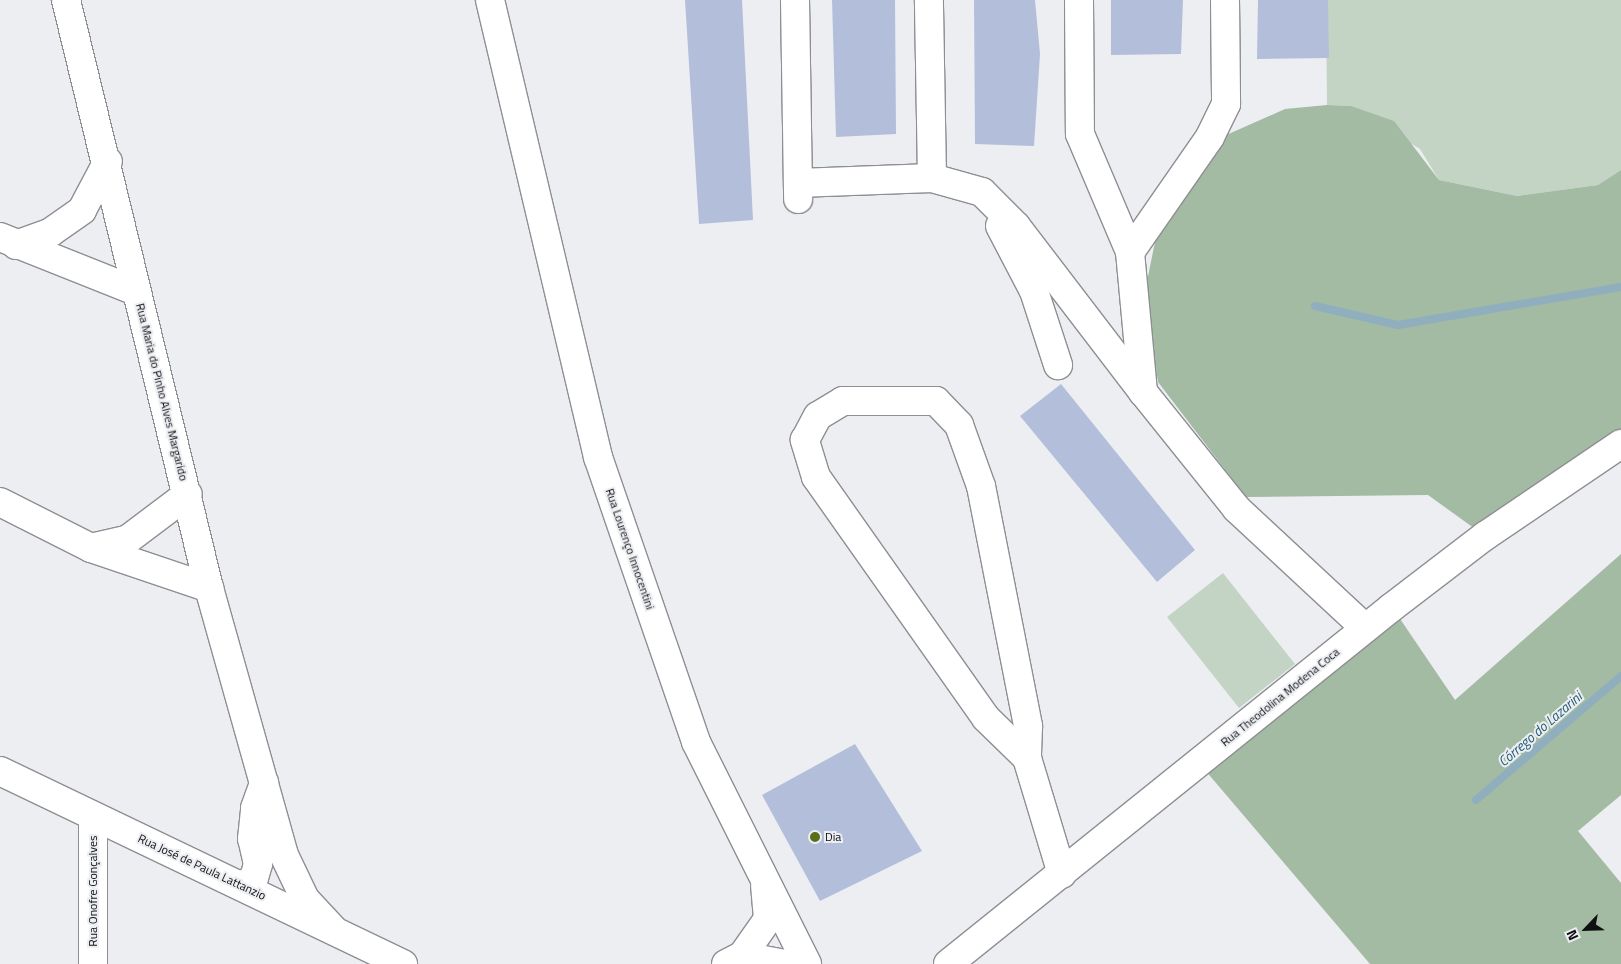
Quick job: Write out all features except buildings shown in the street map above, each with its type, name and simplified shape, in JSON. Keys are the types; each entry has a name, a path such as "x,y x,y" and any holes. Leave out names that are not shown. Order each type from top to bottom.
{"street":[{"name":"Rua Maria do Pinho Alves Margarido","path":"66,0 108,161 136,291 188,494 209,588 284,855 305,900 332,929"},
{"name":"Rua Lourenço Innocentini","path":"490,0 517,112 546,249 598,457 696,742 807,964"},
{"name":"Rua Lourenço Innocentini","path":"507,0 517,112"},
{"path":"795,0 798,191 932,178 982,192 1016,226 1143,392 1237,509 1365,628"},
{"path":"929,0 932,178"},
{"path":"1079,0 1080,134 1130,252 1143,392"},
{"path":"1130,252 1210,137 1226,104 1225,0"},
{"path":"8,241 51,232 82,210 108,161"},
{"path":"982,192 1034,291 1058,365"},
{"path":"8,241 136,291"},
{"path":"1027,758 986,718 816,477 805,440 818,416 843,402 936,401 959,424 981,486 1028,726 1027,758 1062,874"},
{"name":"Rua Theodolina Modena Coca","path":"948,964 1365,628 1485,536 1621,444"},
{"path":"92,548 127,540 188,494"},
{"path":"0,502 92,548 209,588"},
{"name":"Rua José de Paula Lattanzio","path":"0,771 93,817 244,885 403,964"},
{"path":"244,885 254,878 258,864 252,839 255,808 264,783"},
{"name":"Rua Onofre Gonçalves","path":"93,817 93,964"},
{"path":"734,960 768,919 765,880"},
{"path":"734,960 785,964"}],"green space":[{"path":"1326,0 1621,0 1621,170 1598,185 1517,196 1439,180 1420,149 1351,106 1327,105"},
{"path":"1327,105 1351,106 1394,121 1439,180 1517,196 1598,185 1621,170 1621,444 1485,536 1428,495 1246,497 1158,382 1144,296 1155,242 1224,136 1285,109"},
{"path":"1621,554 1621,795 1578,831 1621,883 1621,964 1370,964 1199,763 1392,607 1455,700"},
{"path":"1223,573 1295,664 1239,708 1167,617"}],"waterway":[{"path":"1315,306 1398,325 1621,287"},
{"name":"Córrego do Lazarini","path":"1476,800 1621,676"}],"place":[{"name":"Dia","path":"815,837"}]}
